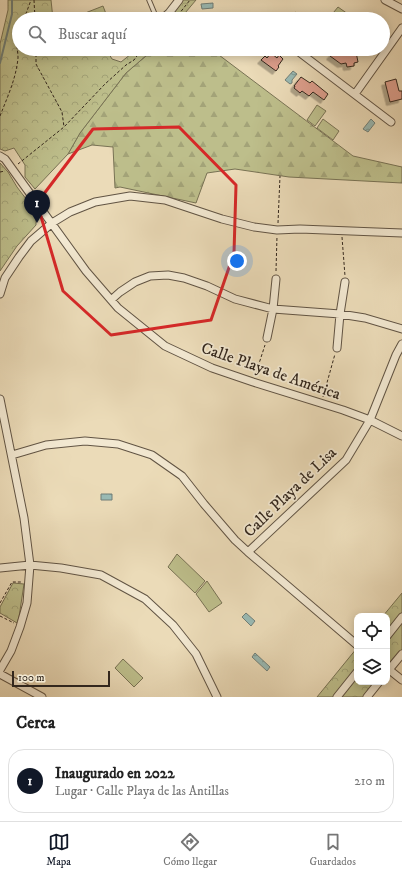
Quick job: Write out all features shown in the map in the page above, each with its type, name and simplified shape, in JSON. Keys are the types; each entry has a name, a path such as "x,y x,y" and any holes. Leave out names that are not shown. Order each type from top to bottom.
{"street":[{"path":"170,12 179,0"},
{"path":"385,0 402,9"},
{"path":"390,45 402,28"},
{"path":"304,56 392,122"},
{"path":"355,94 382,56"},
{"name":"Calle Playa de América","path":"0,156 5,159 12,168 86,271 111,300 118,308 166,346 212,368 370,420 402,436"},
{"path":"0,294 6,278 19,257 31,241 52,223 70,212 95,202 130,196 165,200 222,219 254,227 277,230 300,229 402,233"},
{"path":"111,300 135,282 150,276 168,274 184,278 235,299 273,309 340,314 365,318 402,329"},
{"path":"267,338 273,309 276,279"},
{"path":"337,348 340,314 346,282"},
{"name":"Calle Playa de Lisa","path":"248,552 346,460 370,420 396,355 402,344"},
{"path":"0,399 24,518 30,565 27,603 12,651 0,670"},
{"path":"12,455 46,445 85,441 118,444 152,455 182,476 204,504 248,552 354,642"},
{"path":"0,568 30,565 61,568 101,575 145,599 172,625 196,654 217,697"},
{"path":"390,632 402,617"},
{"path":"390,668 402,654"},
{"path":"390,671 402,680"},
{"path":"0,674 42,697"},
{"path":"337,697 354,676"},
{"path":"367,697 377,685"}],"lane":[{"path":"149,0 154,12"}],"path":[{"path":"27,12 31,0"},
{"path":"34,0 35,12"},
{"path":"181,12 190,0"},
{"path":"0,116 14,80 18,56"},
{"path":"36,56 36,64 62,112 64,127"},
{"path":"12,168 23,161 64,127 105,84 137,56"},
{"path":"341,231 346,282"},
{"path":"252,382 267,338"},
{"path":"322,404 337,348"},
{"path":"0,603 12,582 29,582"},
{"path":"0,616 20,627"}],"highlighted area":[{"path":"179,127 236,185 234,253 211,320 111,335 63,291 37,203 93,129"}],"green space":[{"path":"8,0 51,0 52,12 12,12 12,56 110,56 112,59 121,62 128,56 146,56 126,73 80,133 68,154 35,189 25,177 25,165 14,148 5,151 0,149 0,44 8,10"},
{"path":"183,0 196,0 186,12 174,12"},
{"path":"103,6 105,12 88,12"},
{"path":"338,7 345,12 334,12"},
{"path":"146,56 220,56 353,156 402,167 402,183 289,177 235,169 207,173 196,203 120,187 115,188 113,147 92,145 68,154 80,133 126,73"},
{"path":"317,105 326,111 315,126 307,120"},
{"path":"323,119 339,131 333,140 317,128"},
{"path":"0,163 36,212 36,225 17,246 0,271"},
{"path":"177,554 205,581 195,593 168,567"},
{"path":"207,581 222,603 209,612 196,594"},
{"path":"13,583 24,584 17,623 0,613 0,607"},
{"path":"402,593 402,656 390,670 390,613 385,613"},
{"path":"354,652 354,685 379,685 369,697 317,697"},
{"path":"123,659 143,678 134,687 115,668"}],"water":[{"path":"213,3 213,8 202,9 201,4"},
{"path":"293,71 297,74 290,84 285,80"},
{"path":"371,119 375,123 368,132 363,129"},
{"path":"101,494 112,494 112,500 101,500"},
{"path":"246,613 255,621 251,626 242,617"},
{"path":"255,653 270,667 267,671 252,657"}],"building":[{"path":"265,56 267,58 269,56 275,56 277,58 280,56 283,59 276,71 261,60"},
{"path":"330,56 357,56 358,62 354,63 354,66 347,67 346,63 341,64"},
{"path":"301,77 310,83 312,81 328,94 324,100 313,92 309,96 302,91 300,93 294,88"},
{"path":"396,79 399,91 402,91 402,99 390,102 385,82"}],"waterway":[{"path":"0,63 12,14 12,0"}],"place":[{"name":"Inaugurado en 2022","path":"37,223"}]}
